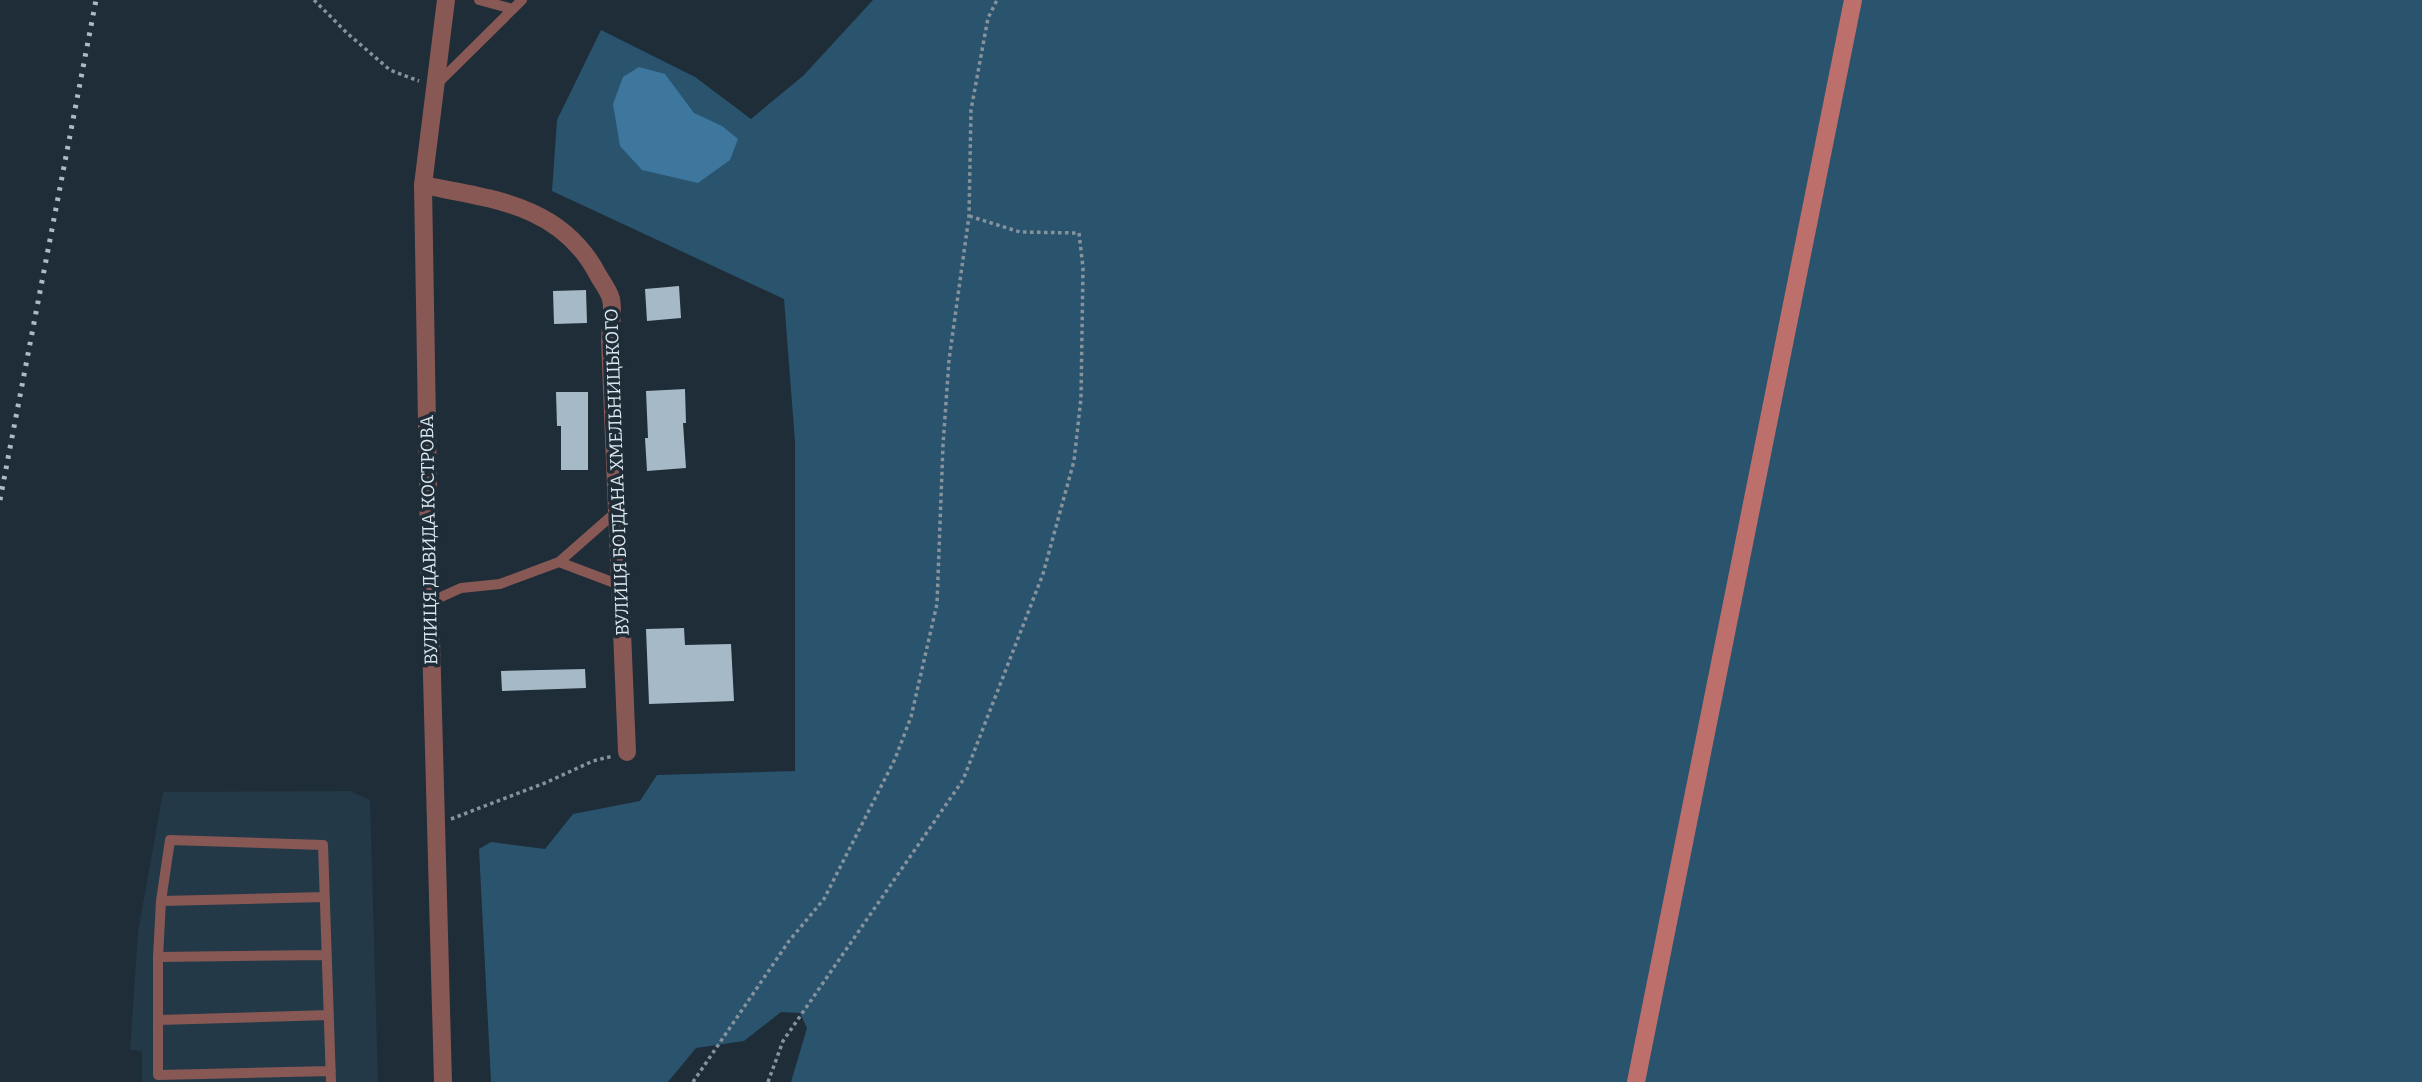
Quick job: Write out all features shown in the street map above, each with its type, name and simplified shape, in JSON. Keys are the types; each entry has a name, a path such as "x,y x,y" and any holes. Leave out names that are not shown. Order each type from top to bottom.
{"main road":[{"path":"1636,1082 1853,0"}],"street":[{"name":"ВУЛИЦЯ ДАВИДА КОСТРОВА","path":"443,1082 430,603 423,185 446,0"},
{"name":"ВУЛИЦЯ БОГДАНА ХМЕЛЬНИЦЬКОГО","path":"423,185 498,200 544,218 578,243 611,299 610,342 627,752"}],"lane":[{"path":"478,0 513,9"},
{"path":"434,87 522,0"},
{"path":"430,603 461,588 500,584 559,562 617,511"},
{"path":"559,562 620,585"},
{"path":"170,840 323,845 324,897 331,1077 158,1078 158,957 161,901 170,840"},
{"path":"161,901 324,897"},
{"path":"158,957 327,955"},
{"path":"158,1020 329,1015"}],"path":[{"path":"314,0 347,33 390,69 434,87"},
{"path":"692,1082 789,941 824,899 895,759 911,717 937,604 949,360 969,216 971,110 988,18 997,0"},
{"path":"768,1082 783,1041 963,780 1043,574 1074,461 1081,398 1083,268 1079,233 1020,232 969,216"},
{"path":"436,825 545,783 593,761 627,752"}],"shaded area":[{"path":"873,0 2422,0 2422,1082 791,1082 807,1028 800,1013 781,1012 744,1041 696,1048 668,1082 491,1082 479,849 491,842 545,849 573,814 640,801 657,775 795,771 795,442 784,299 552,191 557,120 601,30 695,77 751,119 804,75"},
{"path":"639,67 665,74 694,113 722,126 738,139 730,160 698,183 642,170 620,146 613,104 623,77"},
{"path":"350,791 370,800 378,1082 142,1082 142,1051 130,1050 138,932 163,792"}],"building":[{"path":"679,286 681,318 647,321 645,289"},
{"path":"586,290 587,323 554,324 553,291"},
{"path":"685,389 686,423 683,423 686,468 647,471 646,391"},
{"path":"556,392 588,392 588,470 561,470 561,426 557,426"},
{"path":"684,628 685,645 731,644 734,701 649,704 646,629"},
{"path":"585,669 586,688 502,691 501,671"}],"railway":[{"path":"0,500 96,0"}]}
